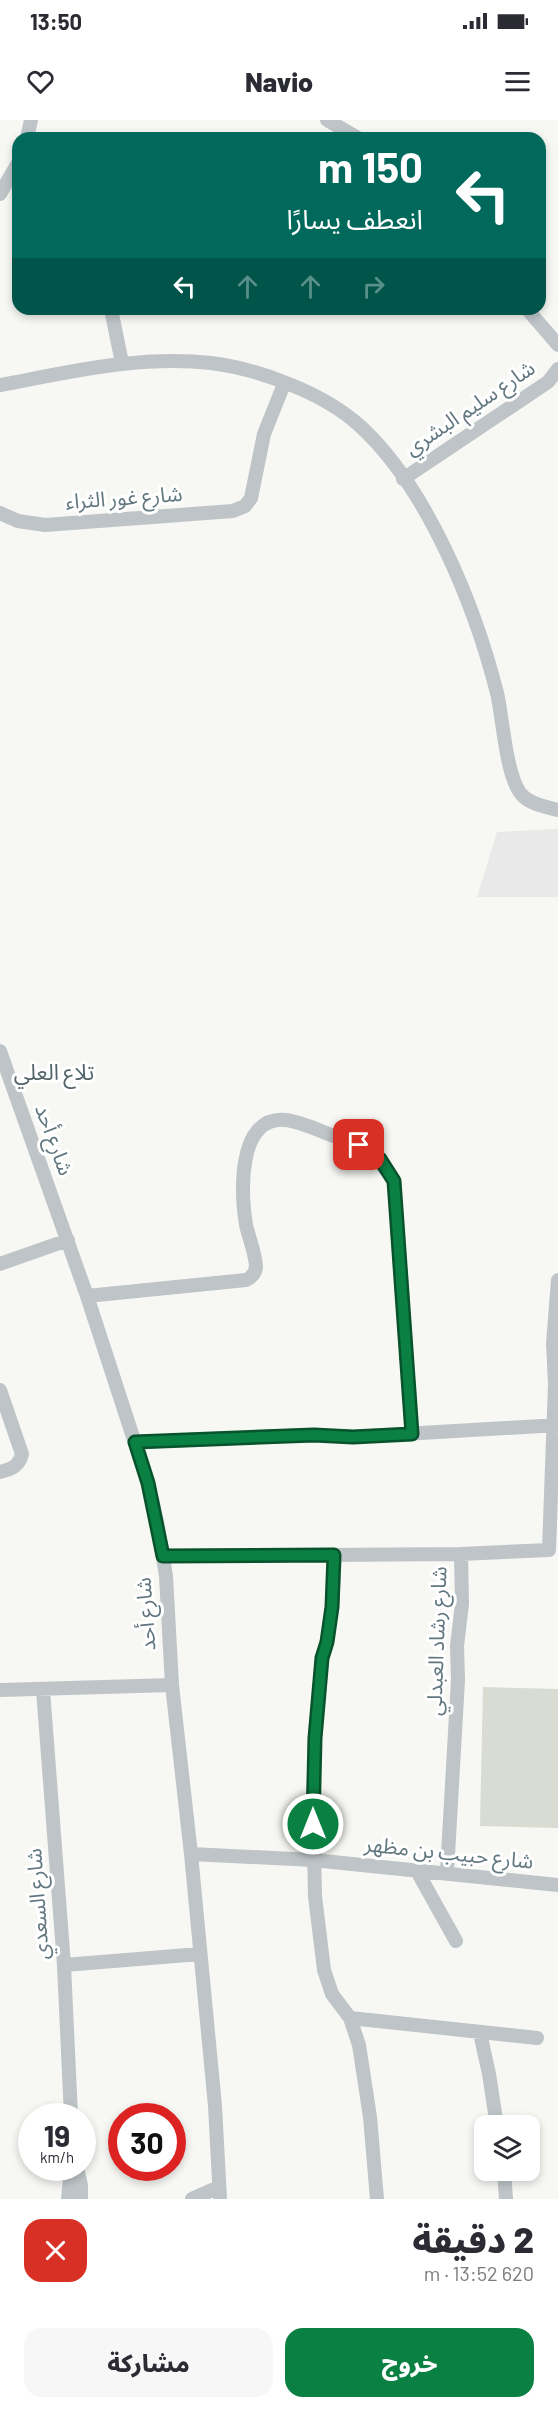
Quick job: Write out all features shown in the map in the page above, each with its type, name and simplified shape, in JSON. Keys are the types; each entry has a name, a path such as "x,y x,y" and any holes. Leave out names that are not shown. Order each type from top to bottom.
{"street":[{"path":"327,120 348,132"},
{"path":"0,194 12,173"},
{"path":"112,315 122,363"},
{"name":"شارع سليم البشري","path":"532,315 558,345"},
{"path":"0,385 122,363 157,361 209,363 233,366 284,384 316,397 341,411 358,424 382,449 404,479 443,547 484,649 497,695 511,769 517,787 524,797 538,805 558,810"},
{"name":"شارع سليم البشري","path":"404,479 553,387 558,369"},
{"name":"شارع غور الثراء","path":"3,515 31,524 45,525 232,511 245,506 252,492 264,434 284,384"},
{"name":"شارع أحد","path":"0,1051 68,1239 135,1442 150,1493 163,1556 172,1685 215,2106 220,2193"},
{"path":"87,1296 246,1280 252,1277 256,1266 246,1224 243,1181 251,1136 266,1122 285,1120 359,1145 380,1159 394,1181 412,1434"},
{"path":"0,1264 68,1239"},
{"name":"شارع رشاد العبدلي","path":"447,1872 458,1680 457,1646 462,1604 461,1554 554,1550 555,1384 553,1344 558,1280"},
{"path":"0,1390 22,1454 20,1463 0,1472"},
{"path":"135,1442 314,1435 353,1437 555,1426"},
{"path":"163,1556 461,1554"},
{"path":"334,1555 332,1607 327,1642 322,1658 315,1738 313,1860 315,1896 324,1970 332,1994 350,2018 359,2045 370,2117 377,2199"},
{"path":"0,1690 172,1685"},
{"name":"شارع السعدي","path":"43,1690 63,1965 70,2103"},
{"name":"شارع حبيب بن مظهر","path":"191,1854 313,1860 558,1885"},
{"path":"417,1871 456,1941"},
{"path":"63,1965 200,1954"},
{"path":"350,2018 537,2038"},
{"path":"480,2033 495,2115"},
{"path":"68,2199 70,2181"},
{"path":"80,2181 81,2199"},
{"path":"505,2181 506,2199"},
{"path":"192,2199 220,2193"}],"shaded area":[{"path":"558,829 558,897 477,897 497,832"},
{"path":"483,1687 558,1689 558,1828 480,1826"}],"district":[{"name":"تلاع العلي","path":"54,1072"}],"route":[{"path":"313,1824 315,1738 322,1658 327,1642 332,1607 334,1555 163,1556 148,1483 135,1442 314,1435 353,1437 412,1434 394,1181 380,1159 359,1145"}]}
